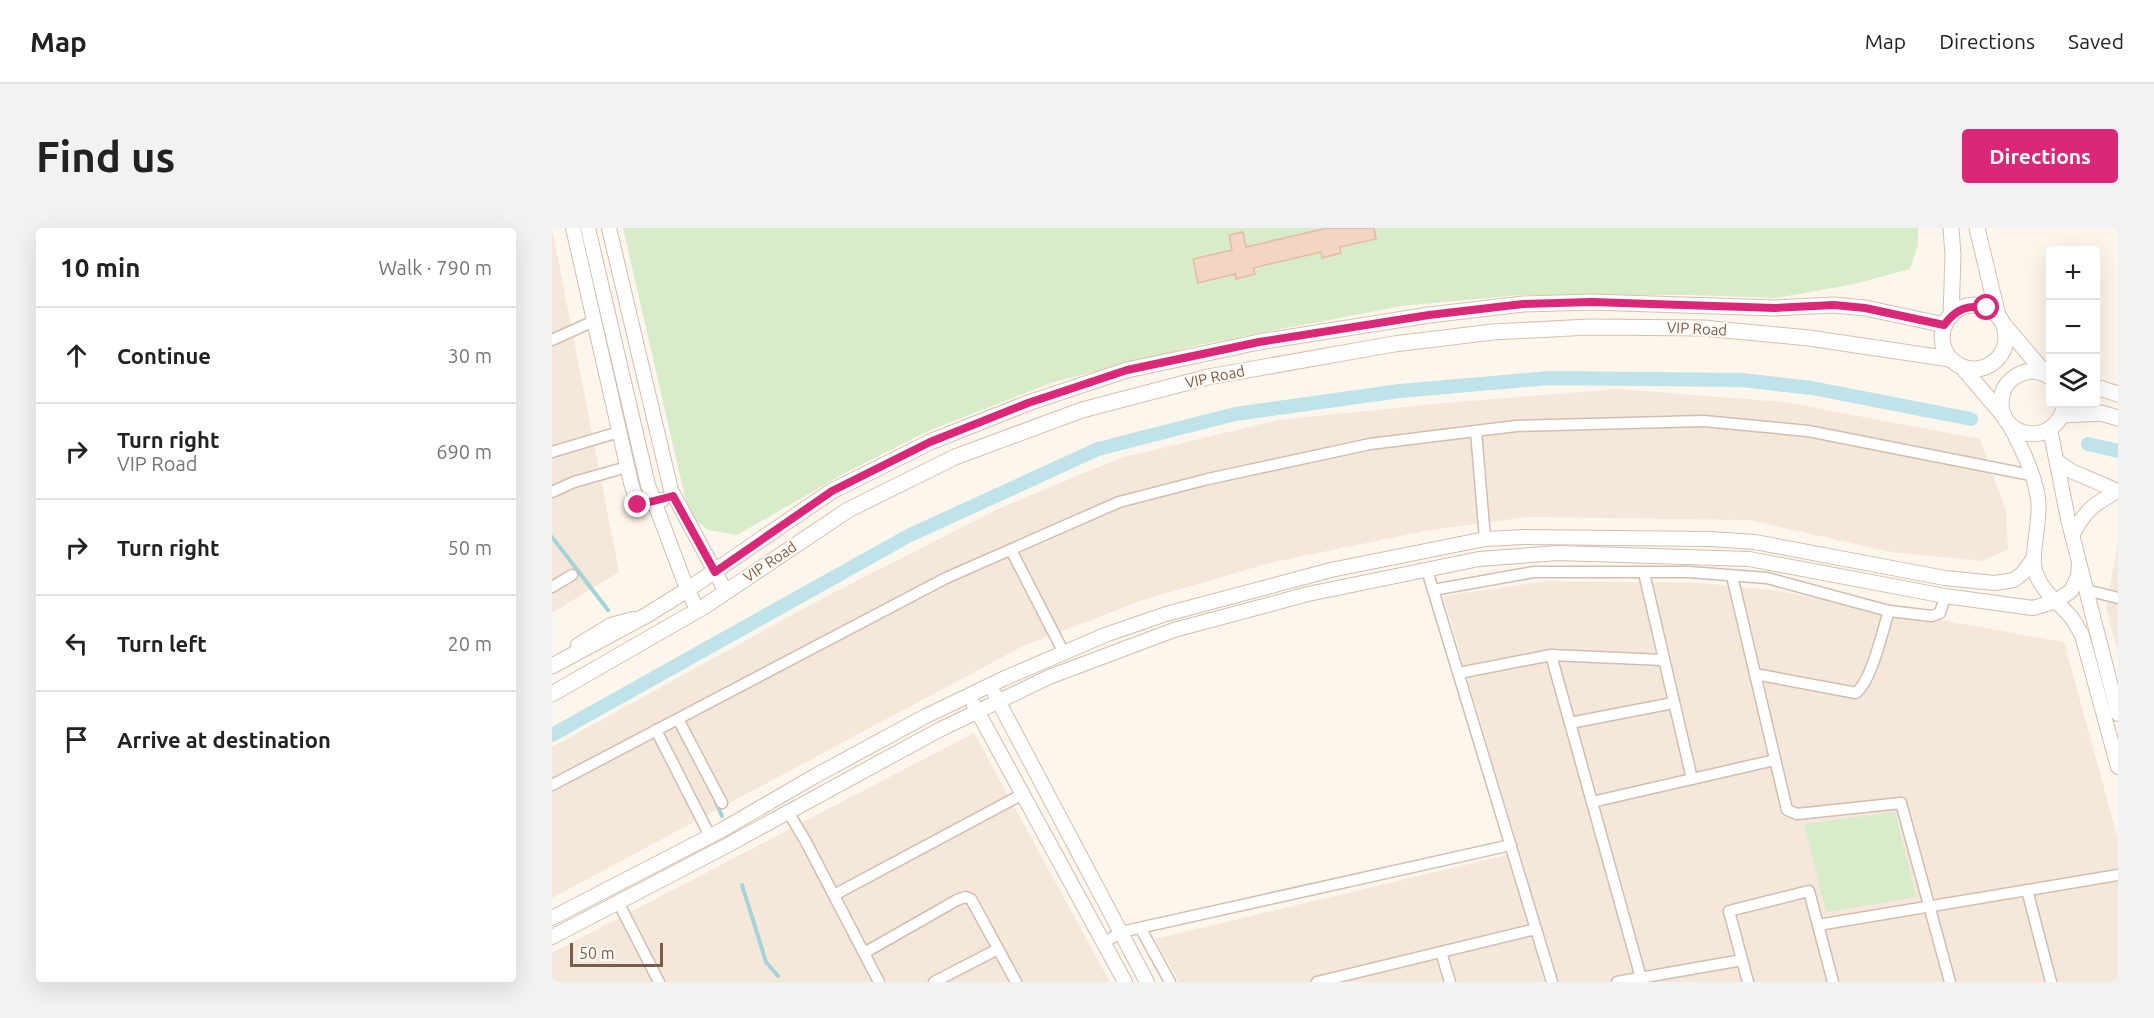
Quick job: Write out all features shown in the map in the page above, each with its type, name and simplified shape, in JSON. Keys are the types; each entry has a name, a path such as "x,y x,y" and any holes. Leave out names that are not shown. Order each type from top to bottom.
{"main road":[{"path":"1951,228 1953,255 1948,320 1942,337 1944,349 2006,420 2020,432 2033,435 2045,432 2056,424 2064,409 2101,413 2118,418"},
{"path":"1956,363 1974,369 1987,367 1997,360 2004,349 2007,337 1977,228"},
{"name":"VIP Road","path":"552,666 647,615 687,590 832,491 930,442 1028,403 1127,370 1259,342 1429,315 1523,304 1591,302 1775,308 1834,305 1948,320"},
{"path":"1948,320 1962,308 1974,306 1987,308 2001,320 2046,373"},
{"name":"VIP Road","path":"552,694 726,592 848,510 955,457 1082,410 1208,377 1405,343 1493,332 1589,327 1703,328 1809,338 1956,363"},
{"path":"2006,420 2001,403 2003,391 2009,381 2020,373 2033,371 2046,374"},
{"path":"2100,388 2118,394"}],"street":[{"path":"573,228 627,467 638,505 673,496"},
{"path":"588,228 648,485 687,590 697,610"},
{"path":"609,228 673,496 726,592"},
{"path":"552,340 594,321"},
{"path":"2006,420 2027,459 2038,498 2038,533 2033,559 2037,576 2072,618 2082,635 2118,767"},
{"path":"552,784 945,578 1119,502 1208,479 1370,444 1516,426 1704,422 1808,431 2031,475"},
{"path":"2050,429 2072,535 2118,714"},
{"path":"1476,431 1485,539"},
{"path":"552,452 619,432"},
{"path":"2057,461 2072,471 2118,491"},
{"path":"552,492 574,482 627,467"},
{"path":"2072,535 2084,514 2097,502 2118,491"},
{"path":"552,918 710,836 815,776 990,685 1105,635 1166,614 1331,570 1485,539 1536,537 1710,539 1755,542 1945,578 1995,583 2014,580 2023,573 2033,559"},
{"path":"1011,549 1064,653"},
{"path":"552,937 939,730 1049,676 1174,630 1308,594 1479,559 1558,553 1749,559 1945,596 2033,608 2056,601 2071,591 2078,576 2079,564"},
{"path":"1427,570 1552,982"},
{"path":"1433,590 1534,572 1689,572 1767,578 1889,611 1932,616 1942,609 1945,596"},
{"path":"1644,573 1692,779"},
{"path":"552,587 572,575"},
{"path":"1732,576 1787,810 1797,814 1901,803 1950,982"},
{"path":"2086,590 2118,598"},
{"path":"1755,674 1856,693 1861,689 1869,671 1889,611"},
{"path":"552,659 611,625 647,615"},
{"path":"1459,673 1551,655 1663,660"},
{"path":"1551,655 1641,978"},
{"path":"990,685 1147,982"},
{"path":"969,696 1125,982"},
{"path":"1570,723 1673,703"},
{"path":"678,718 722,803"},
{"path":"656,730 710,836"},
{"path":"1592,802 1774,760"},
{"path":"834,895 1023,794"},
{"path":"788,812 879,982"},
{"path":"1104,943 1121,932 1511,845"},
{"path":"1818,925 2118,875"},
{"path":"2027,890 2051,982"},
{"path":"1748,982 1729,911 1809,891 1833,982"},
{"path":"864,953 965,897 971,899 1016,982"},
{"path":"618,902 657,981"},
{"path":"1140,928 1170,982"},
{"path":"1317,982 1357,977 1441,952 1536,928"},
{"path":"934,982 998,950"},
{"path":"1441,952 1450,982"},
{"path":"1617,982 1742,960"}],"shaded area":[{"path":"552,228 619,572 552,613"},
{"path":"1618,389 1784,402 1980,439 2006,511 2008,550 1981,561 1890,552 1750,520 1527,517 1431,530 1273,562 1143,600 1023,646 552,898 552,747 823,598 996,510 1120,458 1278,420 1444,403"},
{"path":"2118,543 2118,653 2106,608"},
{"path":"1547,581 1702,583 1772,590 2064,642 2118,839 2118,982 1179,982 1155,939 1519,852 1443,596"},
{"path":"974,733 1110,982 552,982 552,953"}],"green space":[{"path":"623,228 1918,228 1918,245 1910,269 1854,284 1776,298 1691,295 1521,295 1402,306 1199,345 1054,382 928,431 845,473 737,535 708,530 689,515"},
{"path":"1895,812 1916,897 1826,912 1804,824"}],"building":[{"path":"1327,228 1374,228 1376,239 1340,247 1341,253 1322,258 1321,252 1253,268 1255,274 1236,279 1235,274 1198,283 1193,259 1232,250 1229,235 1243,232 1246,247"}],"waterway":[{"path":"552,735 908,536 1098,449 1235,414 1400,391 1549,378 1742,380 1812,388 1971,419"},
{"path":"2088,444 2118,451"},
{"path":"552,537 608,610"},
{"path":"716,802 722,816"},
{"path":"742,885 766,962 778,976"}],"route":[{"path":"638,505 673,496 715,572 832,491 930,442 1028,403 1127,370 1259,342 1429,315 1523,304 1591,302 1775,308 1834,305 1865,308 1944,325 1962,308 1974,306 1987,308"}]}
